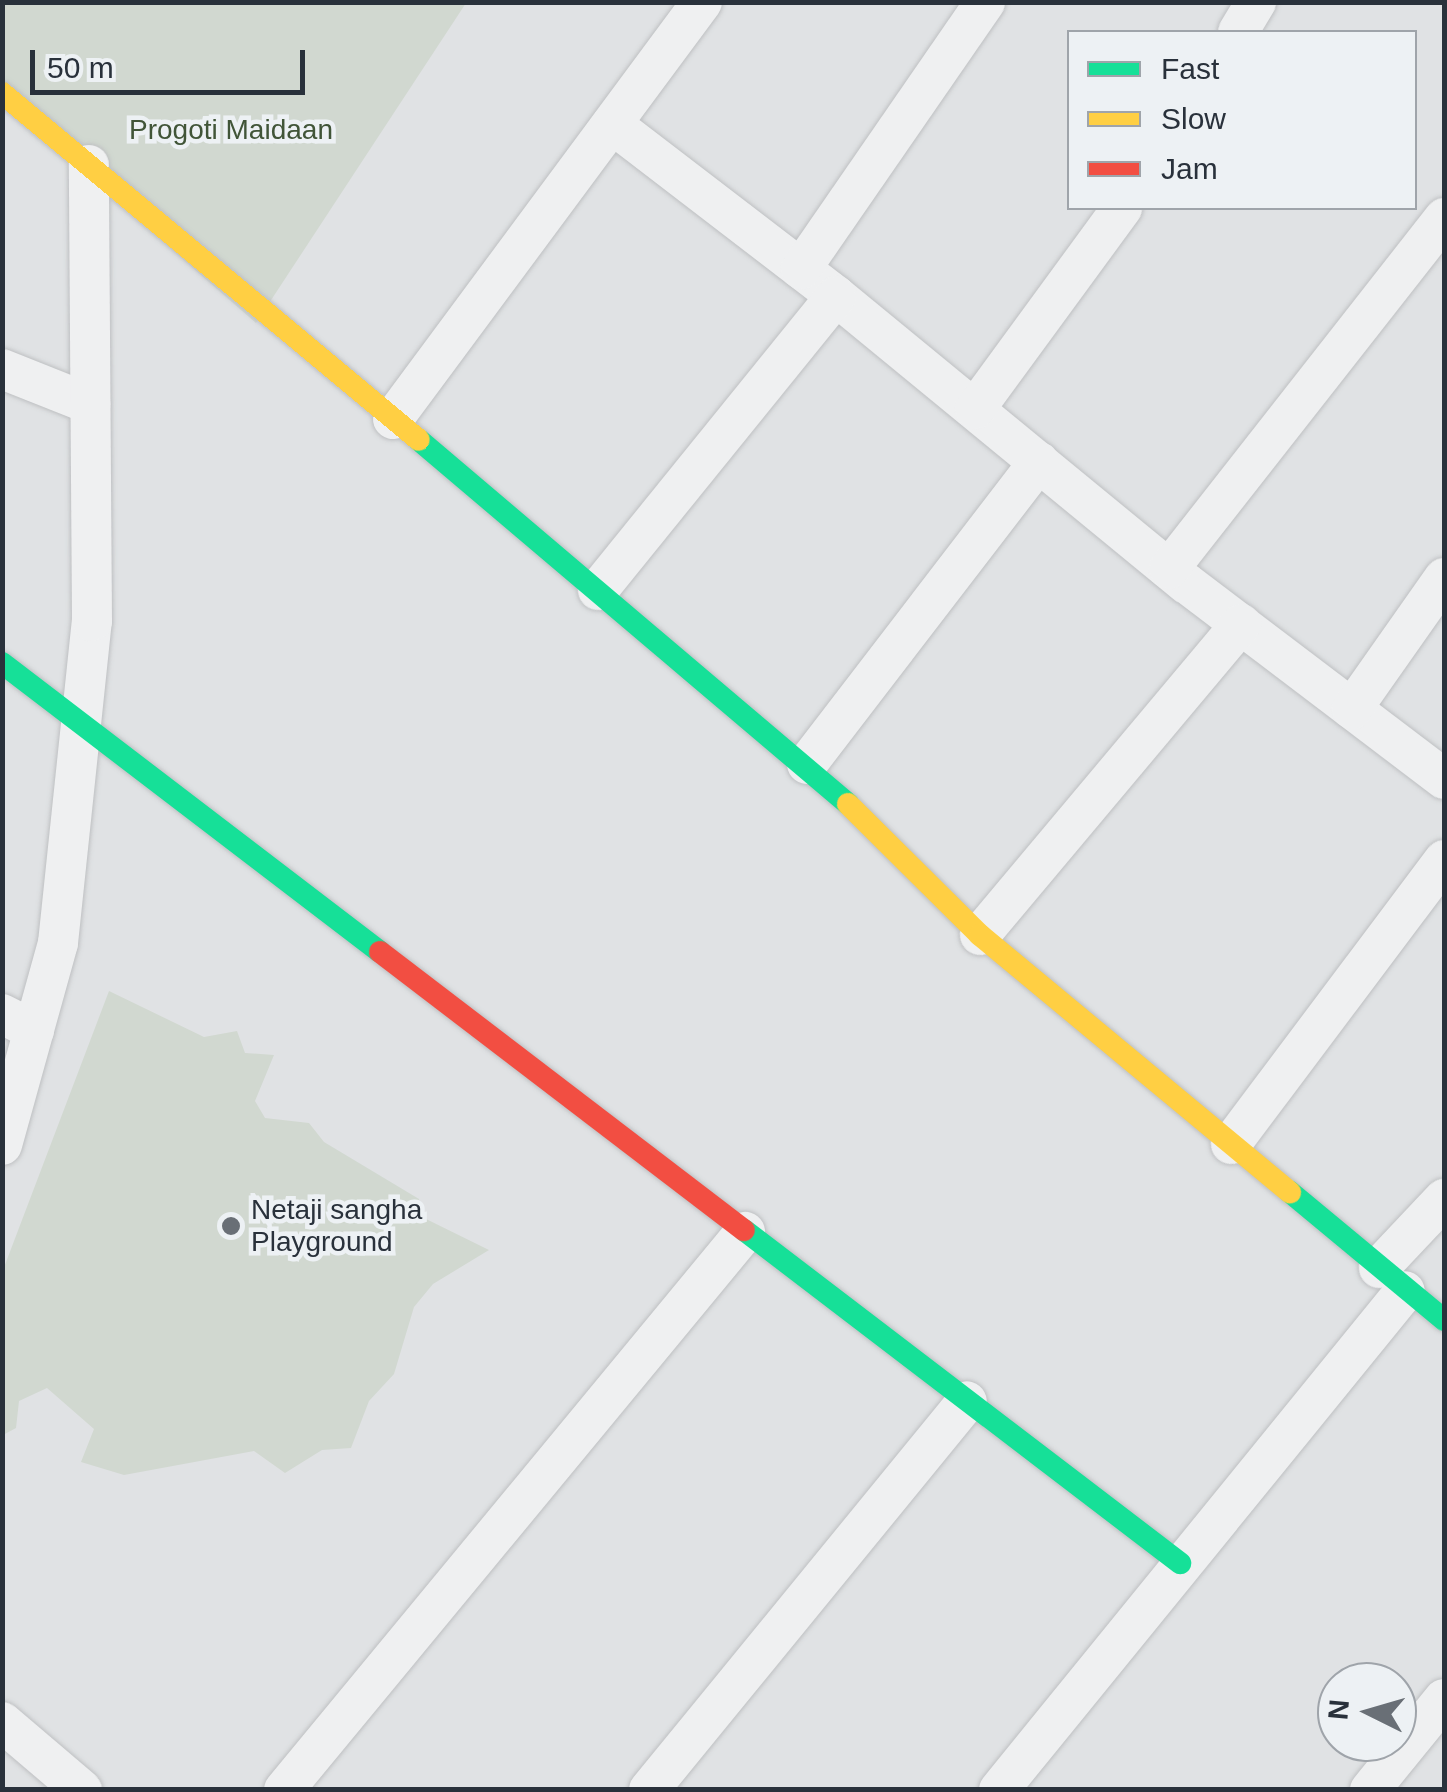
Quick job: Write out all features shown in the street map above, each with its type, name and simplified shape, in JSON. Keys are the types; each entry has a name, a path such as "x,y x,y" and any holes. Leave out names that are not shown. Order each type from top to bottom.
{"main road":[{"path":"2,92 807,764 980,935 1444,1320"},
{"path":"2,663 1180,1563"}],"street":[{"path":"394,418 702,2"},
{"path":"802,269 986,2"},
{"path":"1239,30 1256,2"},
{"path":"612,124 836,296 1170,569 1444,778"},
{"path":"2,1145 18,1022 58,943 92,620 89,164"},
{"path":"975,409 1121,210"},
{"path":"1170,569 1444,218"},
{"path":"598,590 836,296"},
{"path":"2,369 90,404"},
{"path":"807,764 1039,462"},
{"path":"1352,709 1444,578"},
{"path":"980,935 1241,624"},
{"path":"1231,1144 1444,860"},
{"path":"998,1790 1180,1563 1392,1280 1444,1199"},
{"path":"284,1790 745,1232"},
{"path":"649,1790 968,1401"},
{"path":"1370,1790 1444,1698"},
{"path":"2,1722 82,1790"}],"green space":[{"name":"Progoti Maidaan","path":"3,3 466,3 256,323 3,102"},
{"name":"Netaji sangha Playground","path":"109,991 204,1037 237,1031 245,1053 274,1055 255,1101 265,1118 309,1123 324,1142 419,1199 422,1217 489,1250 433,1284 414,1307 394,1374 369,1401 351,1448 322,1450 285,1473 254,1451 124,1475 81,1462 94,1429 47,1388 19,1401 16,1428 3,1435 3,1270"}],"traffic: fast":[{"path":"419,440 848,804"},
{"path":"2,663 380,952"},
{"path":"1290,1192 1444,1320"},
{"path":"744,1230 1180,1563"}],"traffic: slow":[{"path":"2,93 419,440"},
{"path":"848,804 980,935 1290,1192"}],"traffic: jam":[{"path":"380,952 744,1230"}],"place":[{"name":"Netaji sangha Playground","path":"231,1226"}]}
